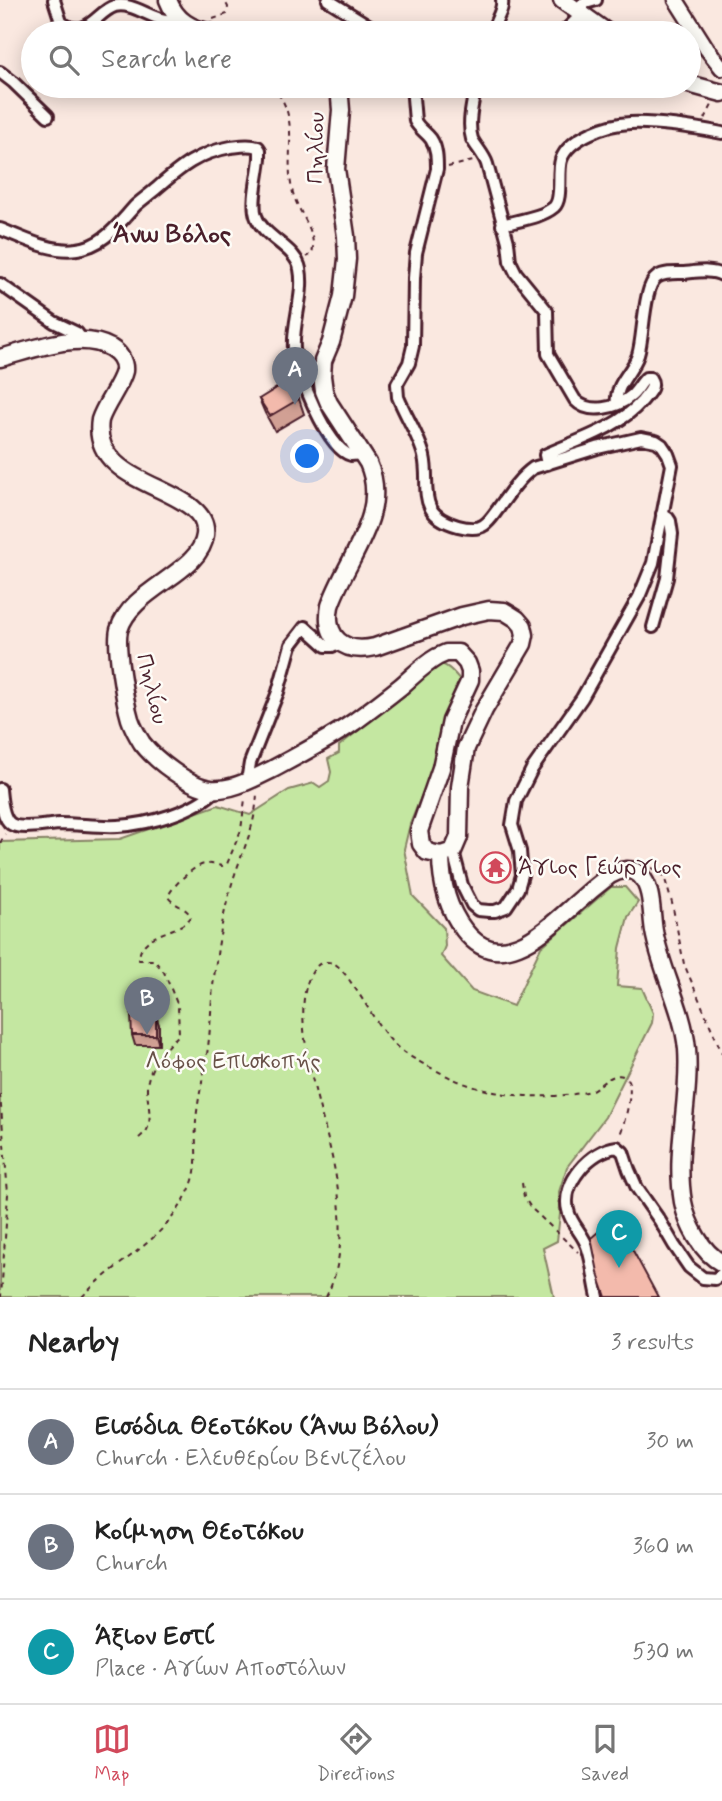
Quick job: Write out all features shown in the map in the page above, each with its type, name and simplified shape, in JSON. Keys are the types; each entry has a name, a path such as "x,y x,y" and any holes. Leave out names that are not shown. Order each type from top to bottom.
{"main road":[{"path":"168,0 171,8 183,21"},
{"path":"562,0 591,21"},
{"path":"701,87 720,93"},
{"name":"Πηλίου","path":"340,98 335,169 347,259 343,296 323,361 322,376 329,403 372,471 375,500 367,528 330,606 330,629 340,642"},
{"name":"Πηλίου","path":"0,358 82,340 108,347 123,361 122,377 104,409 99,424 101,439 110,456 127,473 192,507 200,514 205,537 200,551 178,572 132,606 121,624 117,644 128,711 139,739 151,754 197,784 217,789"},
{"path":"340,642 352,648 370,649 463,616 489,610 504,611 523,626 523,644 484,710 466,748 460,787 458,840 447,853 441,879 457,920 471,938 496,949 511,948 536,938 610,875 627,870 639,874 649,893 654,934 687,1047 687,1087 680,1170 685,1213 705,1248 722,1263"},
{"path":"217,789 252,779 313,748 345,728 437,657 446,653 458,653 467,663 470,680 451,721 441,768 419,834 422,846 430,853 447,853"}],"street":[{"path":"54,0 61,21"},
{"path":"328,0 362,21"},
{"path":"495,21 501,10 502,0"},
{"path":"574,21 583,4 596,0"},
{"path":"676,0 689,21"},
{"path":"94,21 111,8 120,6 163,21"},
{"path":"701,40 722,68"},
{"path":"0,72 21,90"},
{"path":"29,98 48,116"},
{"path":"413,98 415,121 433,144 437,169 416,253 413,346 409,363 396,389 424,455 425,492 437,516 462,528 479,528 491,518 529,472 547,464 631,440 656,441 668,454 672,465 653,563 639,597 599,669 532,769 516,801 512,825 522,859 522,874 518,889 506,907 489,911 478,910 472,905 447,853"},
{"path":"474,98 471,114 473,140 485,159 508,242 510,261 513,269 547,311 548,354 575,400 590,408 617,404 633,394 646,378 652,379 651,390 626,416 545,455 547,464"},
{"path":"502,225 546,212 557,205 562,157 570,146 583,137 627,124 722,133"},
{"path":"0,229 55,248 87,248 111,233 138,204 186,163 211,151 243,145 258,148 260,152 256,216 266,232 296,260 300,273 294,346 298,362 324,427 345,452 351,455 362,453"},
{"path":"617,404 617,392 639,352 647,295 653,280 665,274 710,272 722,275"},
{"path":"0,284 54,322 77,333 82,340"},
{"path":"653,627 667,578 672,534 670,521 662,514"},
{"path":"252,779 252,757 278,692 291,645 305,627 326,646 340,642"},
{"path":"0,789 2,807 8,821 16,826 118,826 142,823 191,808 217,789"},
{"path":"598,1297 588,1248 568,1211 568,1195 573,1180 583,1167 601,1152 617,1147 623,1152 638,1188 689,1267 702,1278 715,1279 722,1274"}],"path":[{"path":"198,21 224,17 228,7 224,0"},
{"path":"701,130 720,93"},
{"path":"282,98 288,111 290,128 290,183 313,239 312,254 296,260"},
{"path":"437,169 485,159"},
{"path":"139,1138 147,1130 147,1080 160,1055 179,1035 178,1006 164,972 154,960 139,960 139,953 156,935 190,920 188,912 167,897 170,890 204,863 222,866 227,863 241,830 252,779"},
{"path":"82,1297 159,1233 184,1201 197,1169 196,1120 208,1046 214,978 225,908 250,837 257,802 252,779"},
{"path":"639,874 647,868 654,868 664,876 684,964 722,1053"},
{"path":"326,1297 338,1265 341,1243 339,1199 328,1138 311,1077 303,1003 307,982 319,964 331,962 339,967 399,1048 421,1063 472,1086 506,1094 567,1095 591,1090 616,1075 626,1078 630,1094 617,1147"},
{"path":"0,1094 8,1194 1,1297"},
{"path":"522,1183 524,1197 531,1209 591,1265"}],"green space":[{"name":"Λόφος Επισκοπής","path":"436,663 447,667 461,681 436,760 410,824 404,849 413,896 444,928 445,946 441,956 472,991 513,1006 541,947 611,887 625,887 638,902 628,917 620,948 617,986 642,988 653,1013 652,1023 605,1117 567,1167 559,1192 557,1241 543,1248 554,1297 0,1297 0,842 120,839 218,805 250,815 289,790 314,783 320,787 329,781 331,772 328,759 339,753 339,746 410,691"}],"building":[{"path":"288,381 299,399 270,416 259,399"},
{"path":"131,1015 156,1015 156,1035 132,1035"},
{"path":"613,1219 658,1297 606,1297 591,1238"}],"place":[{"name":"Εισόδια Θεοτόκου (Άνω Βόλου)","path":"295,405"},
{"name":"Άγιος Γεώργιος","path":"495,868"},
{"name":"Κοίμηση Θεοτόκου","path":"147,1035"},
{"name":"Άξιον Εστί","path":"619,1268"}],"district":[{"name":"Άνω Βόλος","path":"172,235"}]}
